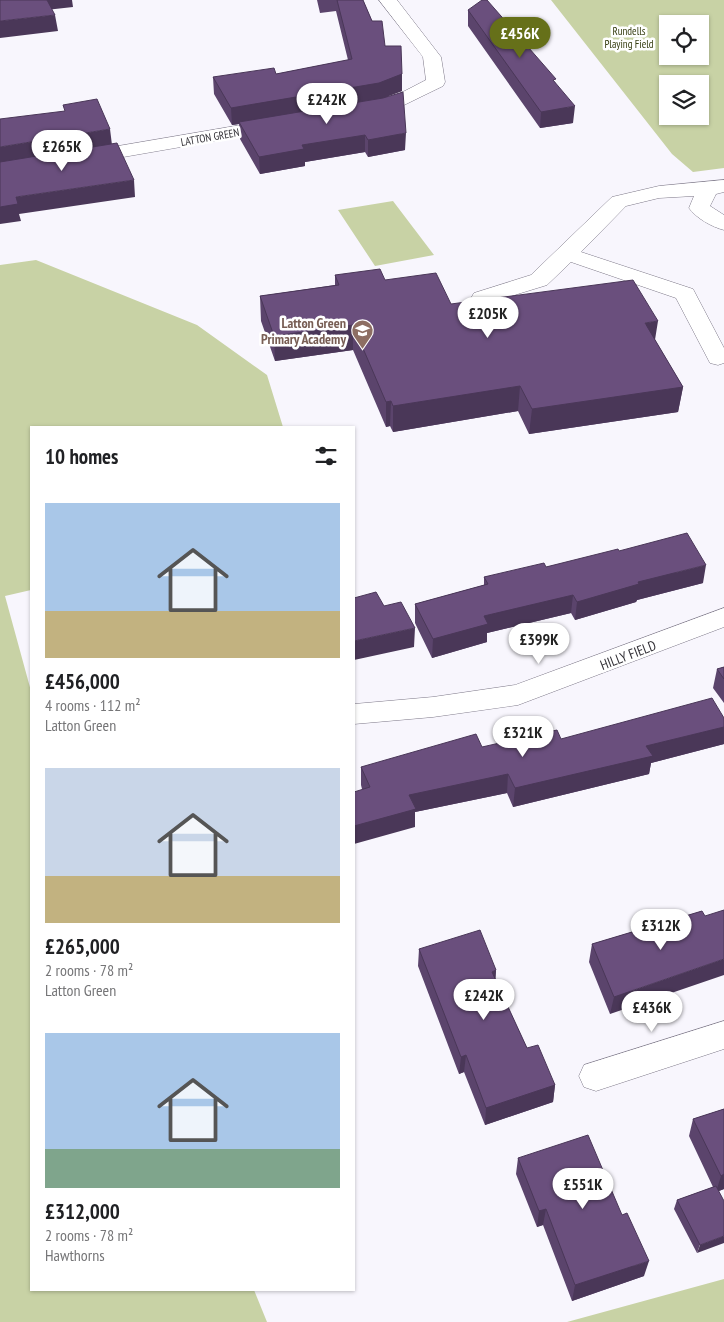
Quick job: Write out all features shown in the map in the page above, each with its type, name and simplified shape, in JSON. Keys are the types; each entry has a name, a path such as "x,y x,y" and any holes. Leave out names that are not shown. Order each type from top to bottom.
{"street":[{"path":"353,112 390,105 412,96 436,82 432,57 388,0"},
{"name":"LATTON GREEN","path":"69,161 294,122"},
{"path":"717,187 700,202 699,208 724,224"},
{"path":"482,298 539,280 619,201 659,192 717,187"},
{"path":"567,254 685,294 718,358"},
{"name":"HILLY FIELD","path":"355,714 433,707 518,695 724,618"},
{"path":"596,1076 724,1035"}],"green space":[{"name":"Rundells Playing Field","path":"551,0 724,0 724,168 693,172 672,154"},
{"path":"393,201 434,255 375,266 338,210"},
{"path":"36,260 197,325 267,375 283,426 30,426 30,590 5,596 30,687 30,1291 254,1291 267,1322 0,1322 0,265"},
{"path":"724,1279 724,1322 567,1322"}],"building":[{"path":"0,0 47,0 55,15 0,21"},
{"path":"337,0 363,0 372,21 382,21 385,46 401,46 402,74 379,83 231,108 213,77 274,68 276,74 352,59"},
{"path":"482,0 487,0 556,79 553,80 575,106 541,112 468,10"},
{"path":"403,92 406,133 368,140 365,135 302,145 304,149 259,157 239,122 383,98"},
{"path":"97,99 110,129 0,147 0,119 65,111 63,105"},
{"path":"117,143 134,180 16,197 18,204 0,207 0,162"},
{"path":"380,269 385,280 436,273 451,304 633,280 658,321 645,323 683,387 532,409 520,386 393,406 391,401 386,402 353,325 274,336 260,296 339,285 335,275"},
{"path":"687,533 706,565 638,582 639,584 577,602 573,595 484,616 488,624 433,639 415,604 488,584 484,577 544,563 546,567 618,549 619,551"},
{"path":"376,592 384,606 401,602 415,628 355,641 355,598"},
{"path":"724,667 724,679 717,669"},
{"path":"712,698 724,718 724,727 646,746 653,756 515,788 508,774 409,795 416,809 355,826 355,792 370,787 361,767 476,734 482,747 557,730 561,739"},
{"path":"724,910 724,959 614,997 592,944 702,911 705,916"},
{"path":"480,930 496,970 492,972 527,1048 538,1045 555,1085 486,1108 466,1055 461,1057 419,949"},
{"path":"724,1109 724,1174 721,1176 693,1119"},
{"path":"588,1135 622,1215 627,1213 649,1261 575,1285 546,1209 539,1211 518,1158"},
{"path":"716,1186 724,1201 724,1236 700,1245 677,1200"}],"place":[{"name":"Latton Green Primary Academy","path":"362,350"}]}
